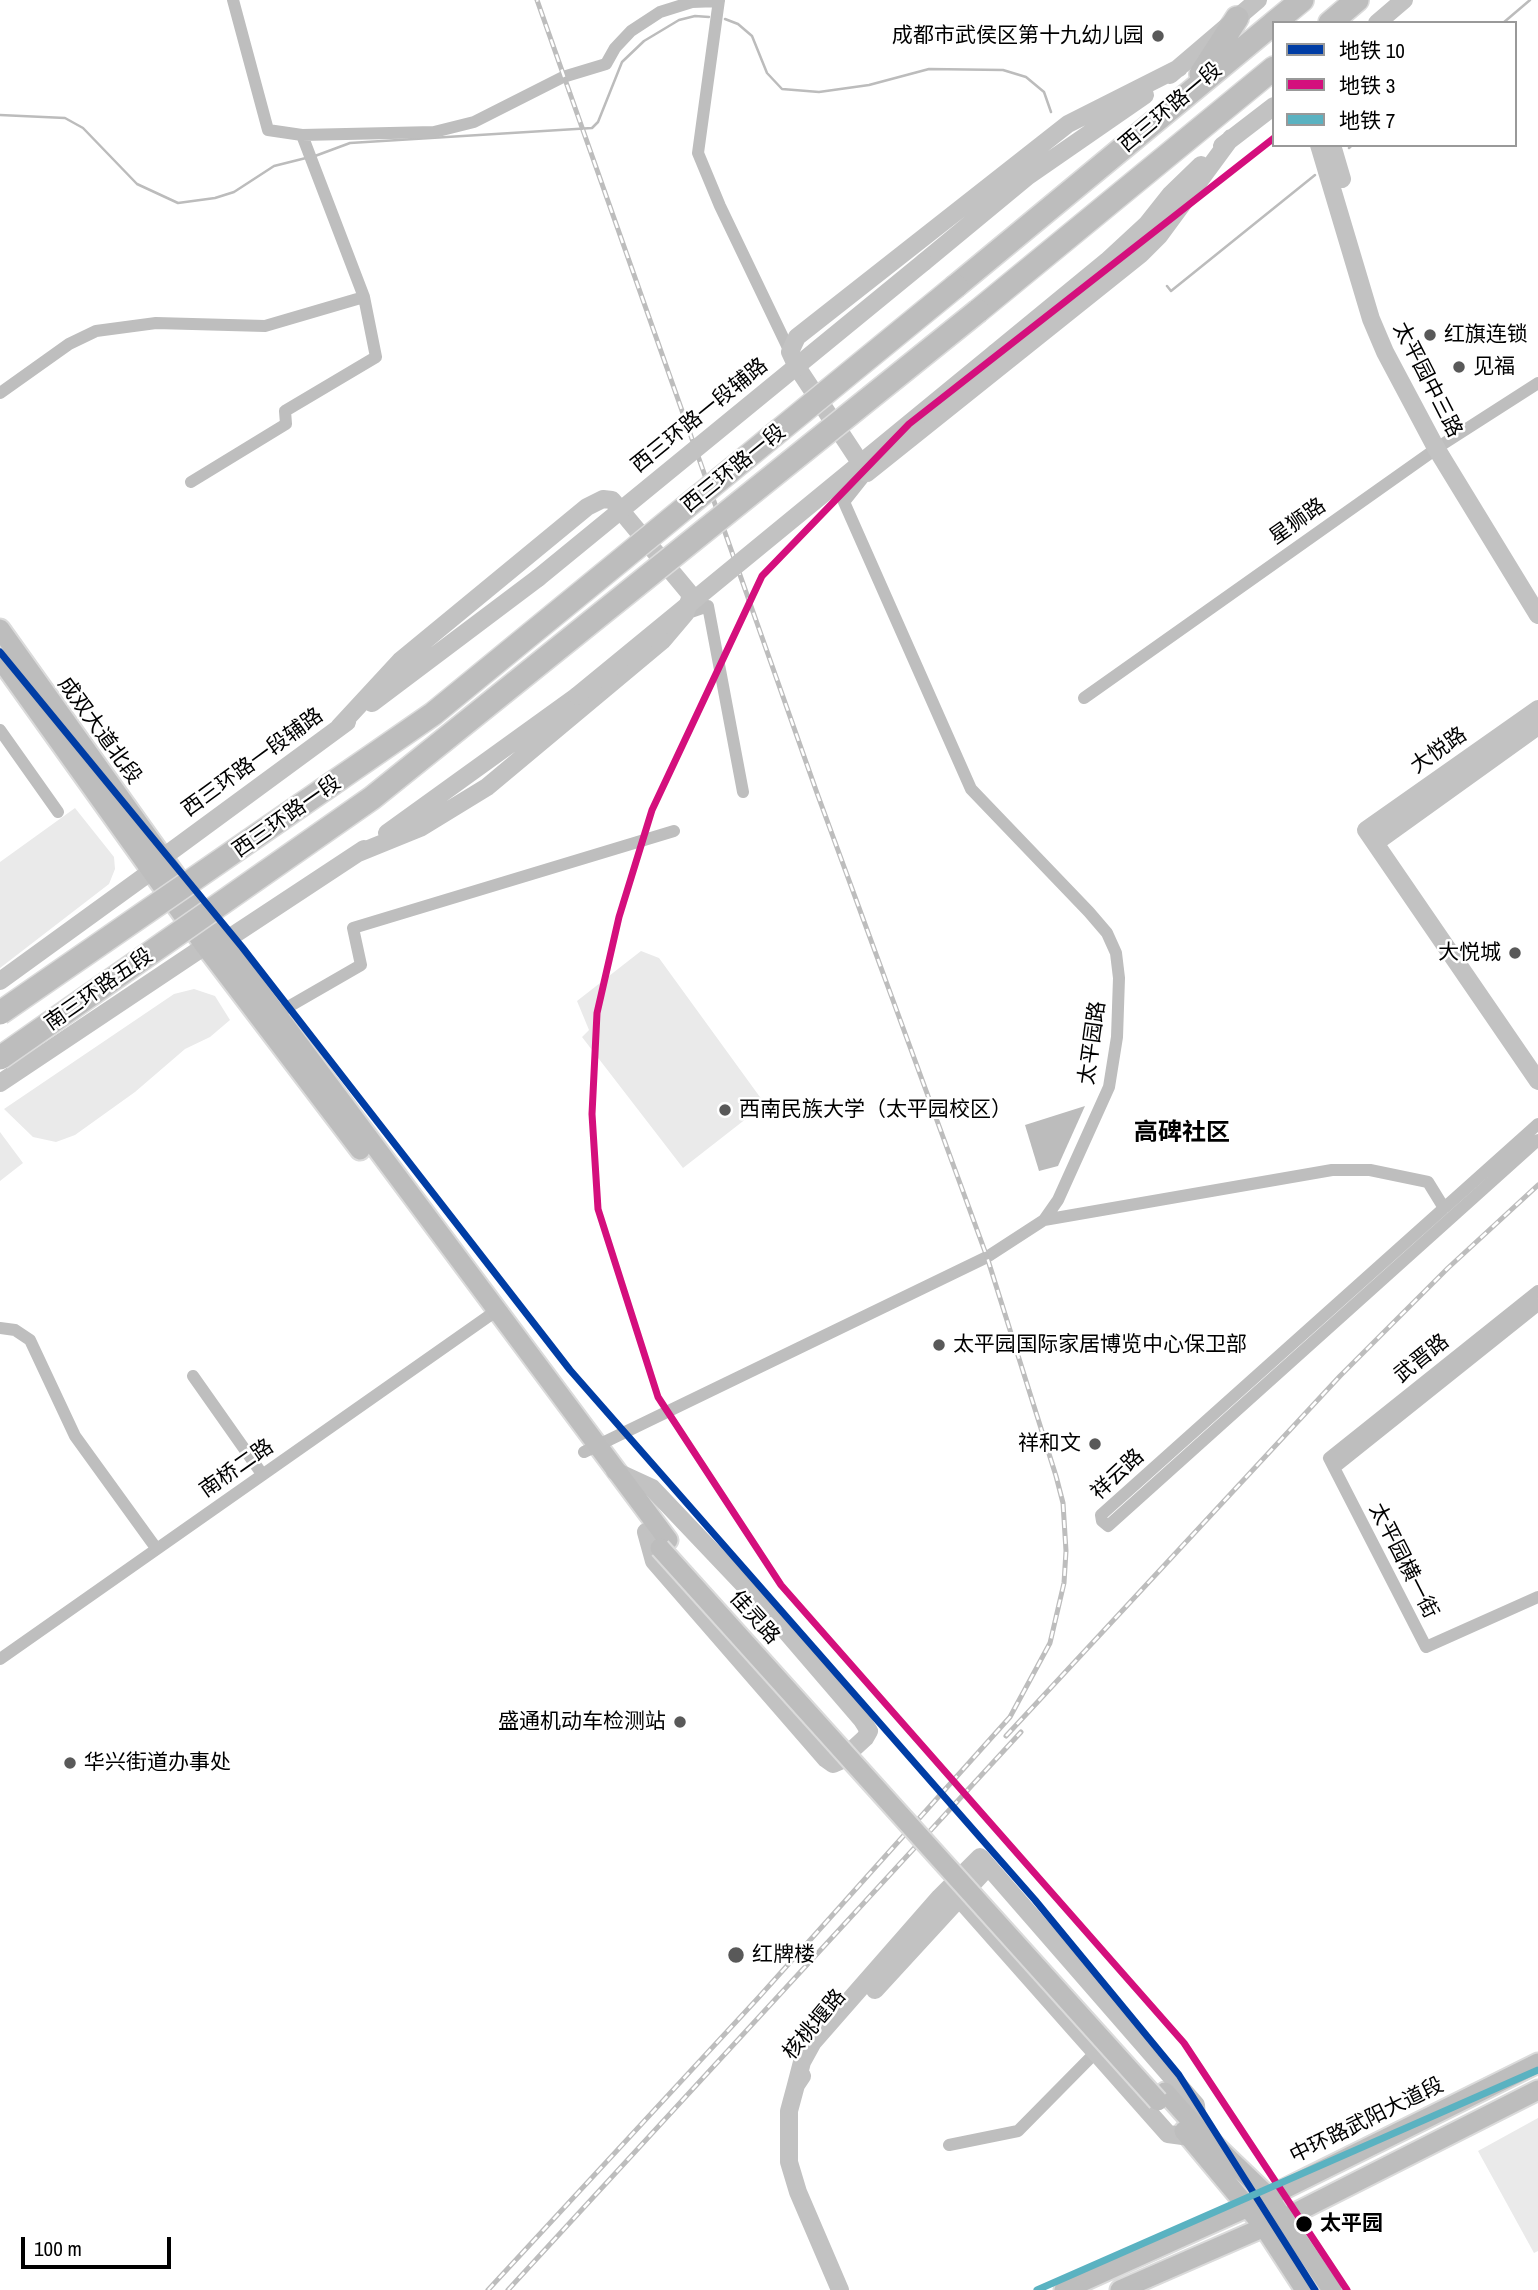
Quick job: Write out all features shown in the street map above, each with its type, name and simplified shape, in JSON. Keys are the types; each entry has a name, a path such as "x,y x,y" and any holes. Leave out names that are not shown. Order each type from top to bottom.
{"highway":[{"name":"西三环路一段","path":"1276,21 1302,0"},
{"path":"1331,21 1357,0"},
{"path":"1187,94 1237,18"},
{"name":"西三环路一段","path":"178,893 433,714 1272,25"},
{"name":"西三环路一段","path":"198,922 372,797 490,706 1272,70"},
{"name":"南三环路五段","path":"0,1013 178,893"},
{"name":"南三环路五段","path":"0,1058 198,922"}],"main road":[{"name":"西三环路一段辅路","path":"0,981 538,579 1028,176 1179,68 1258,0"},
{"path":"1379,21 1404,0"},
{"path":"1179,68 1068,124 797,337 790,352 797,367 867,473 1141,254 1159,236 1231,138"},
{"path":"0,1083 356,854 577,696 1107,261 1147,224 1190,175 1231,138 1272,107"},
{"name":"太平园中三路","path":"1320,147 1371,319 1385,352 1538,615"},
{"name":"太平园中三路","path":"1333,147 1377,310 1393,352 1439,446 1538,597"},
{"path":"340,727 400,661 587,507 603,499 612,500 691,595 685,614 663,640 487,787 420,828 356,854"},
{"name":"成双大道北段","path":"0,629 157,864"},
{"name":"成双大道北段","path":"0,659 157,864"},
{"name":"大悦路","path":"1371,836 1538,709"},
{"path":"1538,726 1371,836 1538,1081"},
{"path":"157,864 214,944"},
{"name":"佳灵路","path":"214,944 275,1014 590,1449 646,1532 664,1544"},
{"name":"佳灵路","path":"214,944 491,1313"},
{"name":"佳灵路","path":"590,1449 614,1471 664,1544 1194,2133 1264,2227 1305,2290"},
{"path":"614,1471 652,1488 764,1606 862,1720 869,1731 865,1738 840,1761 833,1764 826,1759 654,1561 646,1532"},
{"name":"核桃堰路","path":"840,2290 798,2192 789,2162 789,2111 796,2085 816,2056 954,1892 980,1857 1196,2105 1194,2133"},
{"path":"954,1892 1168,2134 1194,2133"},
{"name":"中环路武阳大道段","path":"1064,2290 1248,2207 1538,2063"},
{"path":"1120,2290 1285,2218 1538,2090"},
{"name":"佳灵路","path":"1194,2133 1268,2196 1332,2290"}],"street":[{"path":"233,0 268,130 302,135 434,132 474,122 563,78 606,64 615,48 632,31 660,12 692,2 719,1 698,153 720,206 790,352"},
{"path":"191,482 286,424 285,411 376,357 364,297 302,135"},
{"path":"0,393 69,344 96,331 156,323 265,326 364,297"},
{"name":"星狮路","path":"1084,698 1439,446 1538,383"},
{"name":"太平园路","path":"590,1449 987,1257 1044,1220 1058,1200 1109,1087 1117,1037 1119,978 1116,953 1107,933 1089,912 971,789 844,502 867,473"},
{"path":"685,614 708,607 743,792"},
{"path":"0,730 58,812"},
{"path":"275,1014 361,965 353,928 674,831"},
{"name":"祥云路","path":"1538,1124 1101,1515 1102,1521 1108,1526 1538,1140"},
{"path":"1044,1220 1332,1170 1370,1170 1428,1182 1444,1208"},
{"name":"武晋路","path":"1332,1463 1538,1291"},
{"name":"武晋路","path":"1332,1463 1538,1305"},
{"name":"南桥二路","path":"0,1659 491,1313"},
{"path":"0,1328 15,1330 30,1340 75,1436 156,1548"},
{"path":"193,1376 262,1474"},
{"name":"太平园横一街","path":"1332,1463 1426,1647 1538,1597"},
{"path":"949,2145 1018,2131 1096,2052"}],"shaded area":[{"path":"75,808 114,857 115,869 109,884 0,968 0,862"},
{"path":"641,951 659,958 765,1104 683,1168 582,1037 589,1030 577,1001"},
{"path":"194,989 215,996 230,1020 210,1037 185,1049 135,1092 75,1135 56,1142 33,1137 4,1109 174,994"},
{"path":"1085,1106 1058,1166 1039,1171 1025,1125"},
{"path":"0,1132 23,1163 0,1181"},
{"path":"1538,2118 1538,2251 1534,2253 1478,2151"}],"waterway":[{"path":"1505,21 1530,0"},
{"path":"315,156 350,143 592,128 598,122 622,62 644,41 679,20 695,16 709,17"},
{"path":"725,19 738,24 752,36 767,73 782,89 819,92 869,85 929,69 1003,70 1026,77 1044,92 1051,112"},
{"path":"0,115 65,118 83,128 137,184 178,203 215,198 234,192 274,166 306,158"},
{"path":"1167,286 1171,291 1315,175"}],"railway":[{"path":"488,2290 759,1997 1010,1717 1050,1643 1064,1583 1066,1551 1063,1503 1056,1476 987,1257 817,793 537,0"},
{"path":"1006,1736 1340,1376 1448,1268 1538,1185"},
{"path":"508,2290 1021,1732"}],"metro line":[{"name":"3","path":"1272,140 909,424 762,576 652,810 619,917 597,1013 592,1114 598,1209 658,1397 781,1585 1184,2043 1347,2290"},
{"name":"10","path":"0,652 242,947 570,1370 1035,1900 1179,2075 1315,2290"},
{"name":"7","path":"1037,2290 1538,2070"}],"place":[{"name":"成都市武侯区第十九幼儿园","path":"1158,36"},
{"name":"红旗连锁","path":"1430,335"},
{"name":"见福","path":"1459,367"},
{"name":"大悦城","path":"1515,953"},
{"name":"西南民族大学（太平园校区）","path":"725,1110"},
{"name":"太平园国际家居博览中心保卫部","path":"939,1345"},
{"name":"祥和文","path":"1095,1444"},
{"name":"盛通机动车检测站","path":"680,1722"},
{"name":"华兴街道办事处","path":"70,1763"},
{"name":"红牌楼","path":"736,1955"},
{"name":"太平园","path":"1304,2224"}],"district":[{"name":"高碑社区","path":"1182,1134"}]}
